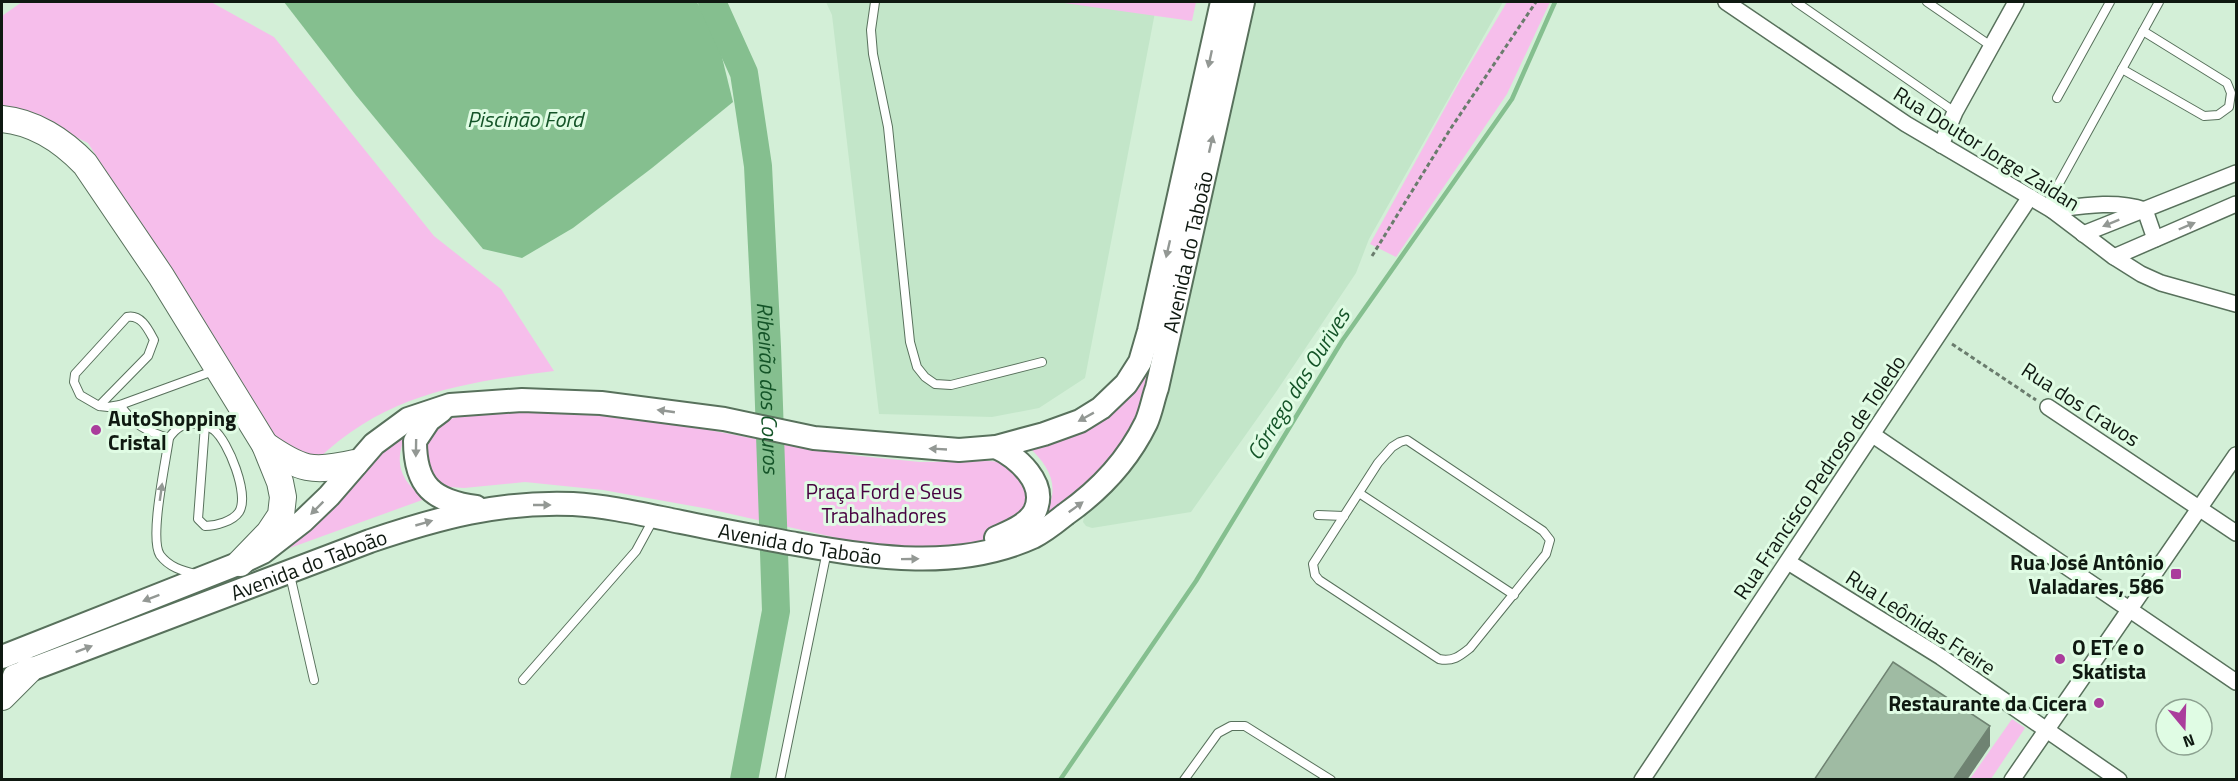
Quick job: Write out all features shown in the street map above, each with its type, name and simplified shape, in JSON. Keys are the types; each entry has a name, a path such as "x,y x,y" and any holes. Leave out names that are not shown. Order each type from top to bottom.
{"highway":[{"path":"2,119 21,123 51,136 70,149 85,164 161,276 265,445 280,482 283,497 281,515 269,533 240,563"},
{"path":"265,445 297,465 315,470 355,463"},
{"path":"2,697 29,670"}],"main road":[{"name":"Avenida do Taboão","path":"2,657 263,552 303,521 329,496 355,463 374,444 408,419 450,405 522,400 601,403 724,419 814,438 959,450 996,447 1080,421 1126,384 1140,362 1149,332 1222,2"},
{"name":"Avenida do Taboão","path":"2,681 289,570 426,522 484,508 574,504 819,548 897,559 966,555 1025,522 1042,518 1091,496 1124,459 1146,422 1157,388 1243,2"},
{"path":"450,405 429,420 415,441 419,476 442,499 484,508"},
{"path":"996,447 1019,461 1032,478 1042,518"}],"street":[{"name":"Rua Doutor Jorge Zaidan","path":"1726,2 1941,145 2049,209 2141,274 2161,283 2236,304"},
{"path":"1941,145 1955,112 2016,2"},
{"path":"2083,234 2236,173"},
{"name":"Rua Francisco Pedroso de Toledo","path":"1642,780 2030,197"},
{"path":"2114,257 2236,204"},
{"path":"2049,209 2128,205 2145,210"},
{"path":"2145,210 2155,239"},
{"name":"Rua dos Cravos","path":"2048,407 2236,533"},
{"path":"1873,435 2236,682"},
{"path":"2012,780 2236,455"},
{"name":"Rua Leônidas Freire","path":"1788,562 1941,657 2120,780"}],"lane":[{"path":"875,2 871,30 873,54 888,127 910,342 917,367 935,384 951,385 1042,362"},
{"path":"1796,2 1955,112"},
{"path":"1927,2 1991,46"},
{"path":"2056,98 2110,2"},
{"path":"2049,209 2159,2"},
{"path":"2122,69 2204,116 2218,116 2229,106 2231,93 2227,83 2143,31"},
{"path":"99,406 148,356 153,347 154,340 139,318 127,317 75,374 74,382 80,394 99,406 120,405 218,370"},
{"path":"120,405 138,426 153,434 169,438"},
{"path":"205,425 198,519 205,526 230,519 239,513 243,504 242,491 225,444 215,431 205,425 184,425 175,429 169,438 155,534 159,554 168,564 181,571 205,576"},
{"path":"1407,440 1548,536 1551,540 1550,547 1470,648 1457,658 1448,661 1439,659 1319,580 1315,575 1313,564 1359,493 1378,463 1392,447 1407,440"},
{"path":"1359,493 1514,595"},
{"path":"1318,515 1344,516"},
{"path":"523,680 585,612 636,551 655,517"},
{"path":"780,780 819,548"},
{"path":"289,570 314,681"},
{"path":"1184,780 1218,733 1231,726 1245,726 1331,780"}],"path":[{"path":"1372,256 1445,138 1536,2"},
{"name":"Rua dos Cravos","path":"1938,334 2048,407"}],"shaded area":[{"path":"826,2 1157,2 1085,378 1039,408 992,417 879,414 832,15"},
{"path":"1250,2 1503,2 1369,239 1356,273 1191,512 1092,528 1083,522 1084,517 1144,446 1163,410"}],"green space":[{"path":"22,2 211,2 274,37 434,236 501,289 554,371 488,381 427,395 371,420 344,437 317,460 279,443 88,143 24,112 2,108 2,16"},
{"path":"1057,2 1196,2 1192,21"},
{"path":"1507,2 1550,2 1507,94 1396,257 1370,244 1461,79"},
{"path":"1156,359 1144,404 1121,452 1059,512 1045,515 1052,495 1051,477 1042,461 1027,445"},
{"name":"Praça Ford e Seus Trabalhadores","path":"501,411 611,415 668,422 808,449 860,456 920,462 1003,462 1027,481 1028,503 1020,513 988,538 972,544 947,549 877,547 709,509 603,490 525,482 464,488 450,487 428,476 423,448 426,437 433,428 442,422 466,415"},
{"path":"410,426 401,447 400,466 408,483 425,499 276,553 367,459"},
{"path":"2012,719 2025,728 1991,779 1970,779"}],"water":[{"name":"Piscinão Ford","path":"284,2 697,2 719,45 733,102 573,228 522,258 483,249 355,94"}],"building":[{"path":"1893,662 1990,726 1953,780 1814,780"}],"waterway":[{"name":"Ribeirão dos Couros","path":"712,2 744,73 758,166 767,347 776,611 744,780"},
{"name":"Córrego das Ourives","path":"1060,780 1196,581 1342,341 1512,99 1555,2"}],"place":[{"name":"AutoShopping Cristal","path":"96,430"},
{"name":"Rua José Antônio Valadares, 586","path":"2176,574"},
{"name":"O ET e o Skatista","path":"2060,659"},
{"name":"Restaurante da Cicera","path":"2099,703"}]}
